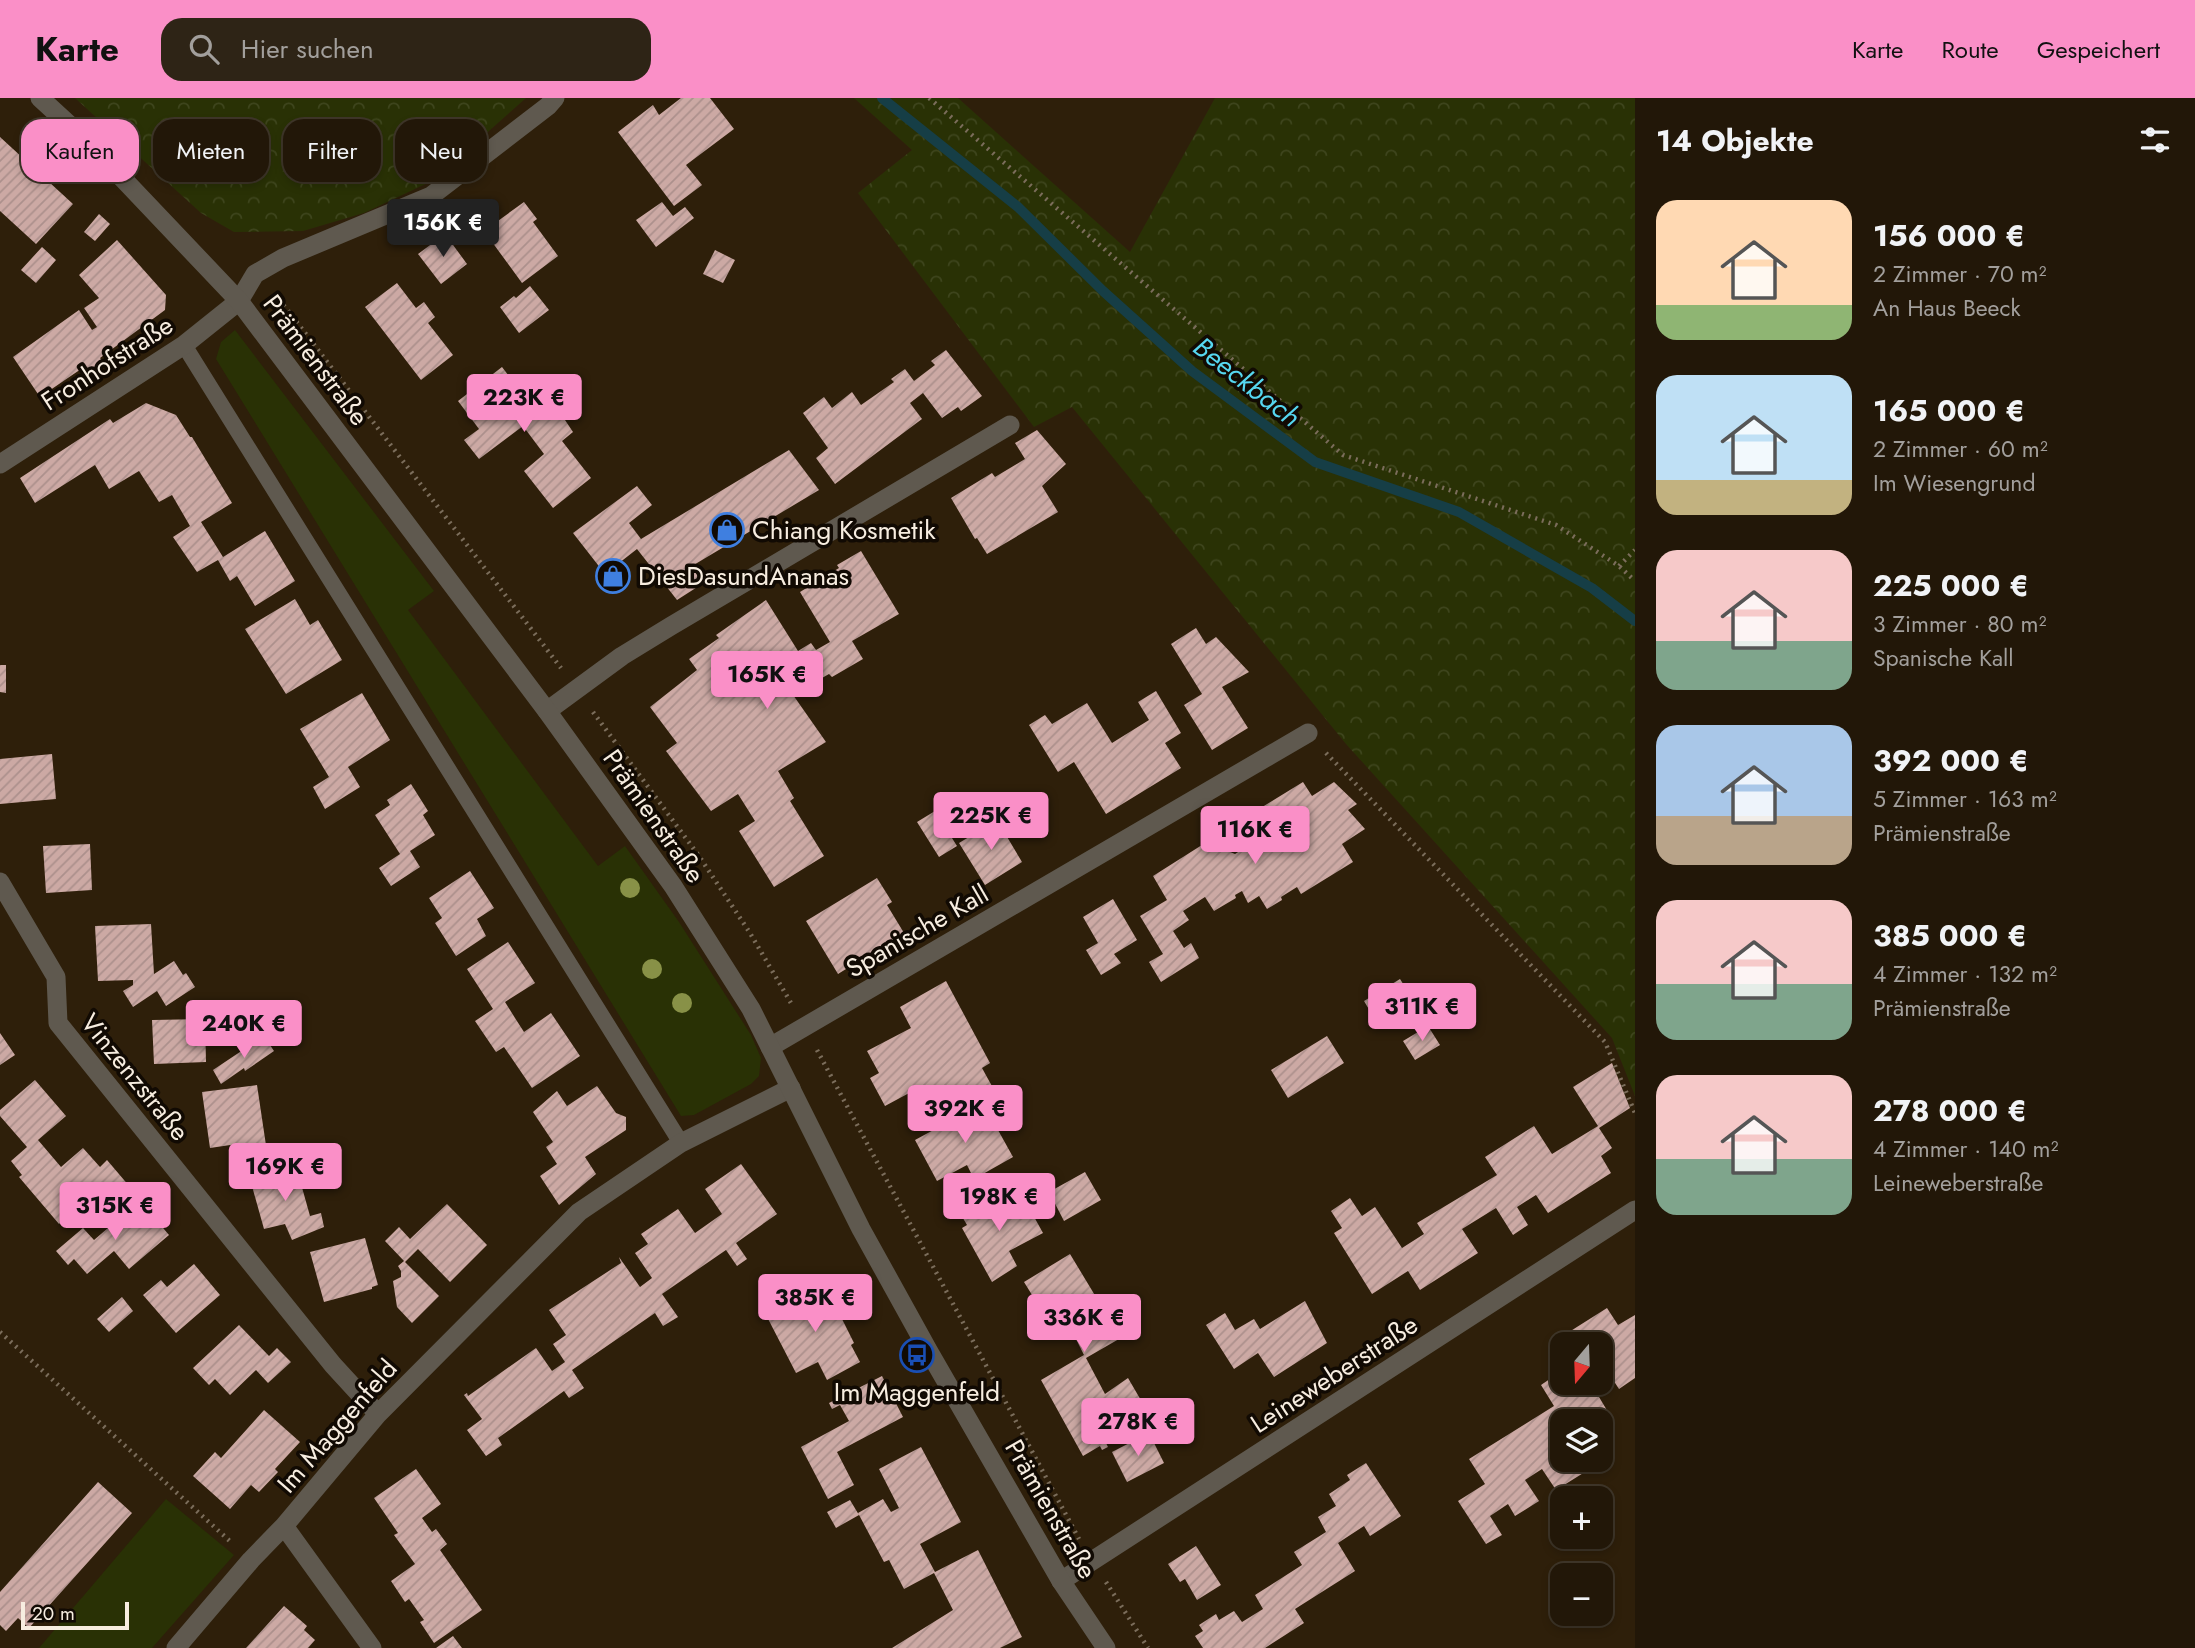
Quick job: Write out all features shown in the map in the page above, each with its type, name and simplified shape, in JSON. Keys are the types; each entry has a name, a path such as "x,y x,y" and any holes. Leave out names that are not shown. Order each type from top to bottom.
{"street":[{"name":"Prämienstraße","path":"40,98 89,143 239,301 547,711 673,886 751,1009 861,1229 928,1350 1061,1581 1106,1648"},
{"name":"Fronhofstraße","path":"0,464 184,345 239,301 255,274 283,258 431,196 548,101"},
{"path":"547,711 622,656 1010,425"},
{"name":"Spanische Kall","path":"770,1047 1308,733"},
{"name":"Vinzenzstraße","path":"0,882 56,977 58,1023 333,1365 378,1414"},
{"name":"Im Maggenfeld","path":"176,1648 378,1414 579,1212 681,1143 791,1088"},
{"name":"Leineweberstraße","path":"1061,1581 1635,1210"},
{"path":"284,1526 372,1648"}],"lane":[{"path":"184,345 681,1143"}],"path":[{"path":"929,98 1343,456 1556,524 1619,566 1635,580"},
{"path":"1619,566 1635,550"},
{"path":"1308,733 1605,1042 1635,1113"},
{"path":"0,1332 251,1560"}],"green space":[{"path":"75,98 526,98 487,133 487,119 395,119 395,182 430,182 364,213 303,231 234,232 201,213 167,182 269,182 269,119 153,119 153,169 139,156 139,119 98,119"},
{"path":"854,98 958,98 1130,252 1215,98 1635,98 1635,1096 1612,1038 1346,744 1072,407 1034,427 858,193 912,150"},
{"path":"235,330 434,591 408,610 598,866 625,846 679,922 751,1035 761,1058 759,1076 751,1084 694,1115 681,1116 216,359 221,342"},
{"path":"166,1499 234,1555 152,1648 39,1648"}],"building":[{"path":"681,98 710,98 734,129 686,165 702,185 674,206 618,132 653,105 659,115"},
{"path":"0,137 21,156 21,182 49,182 73,204 36,244 0,211"},
{"path":"524,202 537,219 533,222 558,256 522,283 484,231"},
{"path":"662,202 673,216 685,207 694,218 656,247 636,220"},
{"path":"99,214 110,224 95,241 84,232"},
{"path":"445,234 467,264 441,284 418,254"},
{"path":"117,240 166,295 165,310 100,358 104,363 89,375 84,367 40,397 13,357 79,310 92,330 97,327 84,308 99,298 79,275"},
{"path":"42,247 56,260 36,283 21,270"},
{"path":"715,250 735,260 723,283 703,274"},
{"path":"397,283 416,308 424,302 435,317 428,323 453,355 421,380 365,307"},
{"path":"530,286 549,310 519,333 500,307"},
{"path":"946,350 982,396 961,411 958,407 942,418 923,393 910,403 922,419 835,484 816,458 828,448 803,413 824,397 832,408 852,392 861,405 894,382 891,379 905,369 914,381 935,365 931,361"},
{"path":"502,367 537,413 553,402 573,432 562,441 591,478 553,508 524,471 544,454 523,426 479,459 464,440 479,429 458,401"},
{"path":"146,403 176,415 232,503 201,522 223,557 265,531 295,581 255,606 237,576 230,581 218,560 197,572 173,537 190,526 172,495 159,502 139,471 109,489 95,465 35,503 20,478 110,419 113,423"},
{"path":"1037,430 1066,464 1042,486 1058,512 987,554 951,498 992,473 995,477 1025,459 1015,443"},
{"path":"789,450 819,490 692,566 702,584 677,600 637,549 605,574 573,533 637,486 652,505 629,523 641,539"},
{"path":"861,551 899,614 852,641 863,659 832,677 829,674 815,682 800,657 777,672 826,742 778,771 794,798 790,801 824,856 774,887 739,831 755,821 738,794 711,811 666,751 677,743 650,707 697,670 689,659 719,638 716,635 766,600 798,651 811,643 816,650 830,642 800,592"},
{"path":"295,599 310,625 318,620 342,660 286,694 245,629"},
{"path":"1196,628 1206,644 1216,637 1249,672 1222,687 1248,728 1212,750 1184,705 1202,694 1171,644"},
{"path":"0,665 6,665 6,693 0,692"},
{"path":"1156,691 1181,733 1165,743 1181,768 1106,814 1074,762 1058,772 1029,725 1045,715 1052,724 1087,703 1112,743 1149,720 1138,702"},
{"path":"362,693 390,740 348,767 360,787 325,809 313,787 329,777 300,729"},
{"path":"52,754 56,799 0,804 0,759"},
{"path":"1303,782 1312,796 1334,782 1357,804 1348,810 1365,829 1342,844 1353,862 1301,894 1297,887 1267,909 1259,896 1248,903 1242,891 1235,895 1236,898 1214,911 1205,897 1183,911 1189,920 1173,931 1184,948 1191,943 1199,958 1161,982 1149,962 1163,954 1140,916 1167,900 1153,876 1213,838 1221,851 1223,849 1235,854 1249,845 1255,856 1271,846 1251,814"},
{"path":"411,784 428,811 423,815 435,835 410,851 420,867 391,886 379,868 400,854 375,815 390,805 387,800"},
{"path":"935,811 957,846 939,857 917,822"},
{"path":"997,820 1022,862 985,885 959,843"},
{"path":"90,844 92,890 46,893 43,846"},
{"path":"470,871 494,908 477,919 486,936 456,956 435,923 442,918 429,898"},
{"path":"877,878 892,902 887,905 904,933 838,974 806,921"},
{"path":"1113,899 1137,940 1114,954 1121,963 1101,975 1086,950 1098,943 1083,917"},
{"path":"151,924 154,974 174,961 195,987 166,1006 157,991 133,1007 123,991 133,985 133,980 98,981 95,926"},
{"path":"508,942 535,983 505,1002 515,1018 524,1032 551,1013 580,1056 532,1088 504,1047 496,1052 475,1021 493,1009 467,969"},
{"path":"1400,979 1414,1001 1377,1023 1364,1001"},
{"path":"946,981 990,1063 982,1068 993,1088 951,1111 941,1093 919,1106 911,1092 885,1106 870,1078 879,1073 867,1051 911,1028 900,1007"},
{"path":"205,1019 206,1062 154,1064 152,1020"},
{"path":"1428,1026 1440,1045 1415,1060 1403,1041"},
{"path":"0,1033 15,1055 0,1065"},
{"path":"264,1036 274,1051 221,1084 213,1070"},
{"path":"1327,1036 1344,1063 1288,1098 1271,1070"},
{"path":"1612,1063 1630,1108 1599,1128 1612,1148 1601,1156 1611,1173 1548,1213 1536,1195 1517,1207 1528,1225 1513,1235 1496,1208 1462,1229 1478,1253 1420,1290 1408,1271 1372,1294 1334,1233 1342,1228 1331,1211 1350,1198 1362,1216 1375,1207 1402,1248 1424,1234 1417,1223 1497,1175 1485,1157 1534,1126 1552,1154 1598,1126 1573,1087"},
{"path":"35,1080 66,1116 38,1140 61,1167 83,1148 100,1167 107,1160 130,1187 107,1206 96,1193 59,1224 19,1177 22,1175 11,1161 27,1147 0,1116 0,1110"},
{"path":"257,1085 267,1152 258,1159 239,1161 237,1144 210,1148 202,1092"},
{"path":"597,1086 616,1113 626,1117 626,1130 585,1157 596,1174 559,1205 540,1176 557,1164 546,1147 553,1142 533,1112 557,1091 567,1106"},
{"path":"983,1103 1013,1157 974,1179 967,1165 937,1181 915,1140"},
{"path":"741,1164 777,1214 736,1243 747,1259 737,1266 726,1250 662,1294 678,1317 663,1326 655,1313 572,1370 584,1388 569,1398 564,1391 498,1438 502,1445 486,1456 467,1430 482,1419 464,1395 467,1393 468,1396 536,1348 552,1371 565,1362 553,1344 566,1335 549,1310 621,1263 619,1257 640,1287 652,1278 635,1253 648,1244 641,1234 678,1209 695,1233 722,1214 705,1189"},
{"path":"296,1166 310,1216 321,1213 324,1227 292,1240 285,1224 264,1229 250,1179"},
{"path":"1085,1172 1101,1200 1064,1221 1049,1192"},
{"path":"1022,1195 1043,1233 1009,1251 1017,1266 992,1282 962,1228 967,1225 960,1213 988,1196 995,1210"},
{"path":"136,1204 155,1226 158,1222 169,1235 129,1269 114,1251 87,1274 74,1259 68,1265 56,1251 83,1228 94,1240"},
{"path":"447,1204 487,1245 450,1282 418,1249 405,1262 439,1296 412,1323 397,1307 393,1281 401,1277 398,1266 404,1261 385,1241 399,1227 410,1239"},
{"path":"365,1238 378,1285 324,1302 310,1252"},
{"path":"1070,1254 1102,1307 1119,1296 1138,1328 1086,1358 1105,1394 1128,1378 1142,1402 1118,1417 1127,1432 1106,1443 1108,1447 1102,1450 1100,1446 1083,1456 1041,1380 1084,1355 1071,1329 1058,1337 1024,1282"},
{"path":"194,1264 220,1295 176,1333 143,1295 161,1280 167,1287"},
{"path":"832,1291 845,1308 845,1317 842,1319 860,1362 827,1380 818,1362 796,1373 765,1313 806,1292 811,1302"},
{"path":"122,1297 133,1311 109,1332 97,1319"},
{"path":"1305,1301 1327,1343 1274,1377 1258,1353 1234,1369 1206,1325 1225,1313 1235,1330 1254,1319 1260,1329"},
{"path":"1607,1308 1618,1325 1635,1315 1635,1378 1619,1389 1614,1381 1614,1332 1569,1332"},
{"path":"239,1325 269,1356 277,1348 291,1362 268,1383 256,1370 230,1395 215,1379 209,1385 193,1368"},
{"path":"882,1376 903,1417 837,1452 854,1485 828,1499 801,1447 849,1421 840,1405 832,1409 829,1403"},
{"path":"1550,1379 1550,1395 1598,1395 1606,1409 1550,1409 1550,1472 1585,1472 1562,1486 1553,1486 1542,1469 1525,1480 1539,1501 1515,1516 1508,1504 1490,1516 1502,1535 1486,1544 1458,1501 1485,1484 1469,1459 1554,1406 1541,1385"},
{"path":"264,1410 300,1442 275,1469 278,1472 259,1492 251,1485 230,1509 193,1476 215,1452 221,1458"},
{"path":"1149,1433 1164,1463 1127,1482 1112,1452"},
{"path":"921,1447 961,1522 920,1544 935,1572 978,1550 1022,1637 1000,1648 892,1648 953,1610 934,1573 904,1589 889,1560 884,1562 858,1513 883,1499 891,1512 899,1508 879,1469"},
{"path":"1366,1463 1401,1516 1370,1536 1364,1526 1338,1543 1355,1571 1295,1609 1304,1623 1265,1648 1203,1648 1195,1636 1203,1631 1199,1625 1216,1614 1219,1620 1234,1611 1242,1622 1263,1609 1255,1595 1302,1565 1294,1552 1326,1532 1318,1517 1336,1506 1329,1494 1350,1480 1347,1475"},
{"path":"416,1469 441,1504 422,1518 432,1532 436,1529 447,1544 440,1550 482,1610 434,1643 420,1622 424,1620 409,1599 405,1602 391,1581 415,1564 394,1535 398,1533 374,1498"},
{"path":"98,1482 132,1513 29,1628 18,1618 6,1631 0,1625 0,1592"},
{"path":"850,1500 859,1515 836,1528 827,1512"},
{"path":"1196,1546 1221,1585 1197,1600 1185,1579 1180,1582 1168,1564"},
{"path":"284,1606 307,1626 304,1630 315,1640 308,1648 246,1648"},
{"path":"453,1636 462,1648 436,1648"}],"waterway":[{"name":"Beeckbach","path":"882,98 1018,207 1103,291 1192,371 1315,462 1459,512 1592,588 1635,621"}],"place":[{"name":"Chiang Kosmetik","path":"727,530"},
{"name":"DiesDasundAnanas","path":"613,576"},
{"name":"Im Maggenfeld","path":"917,1355"}]}
